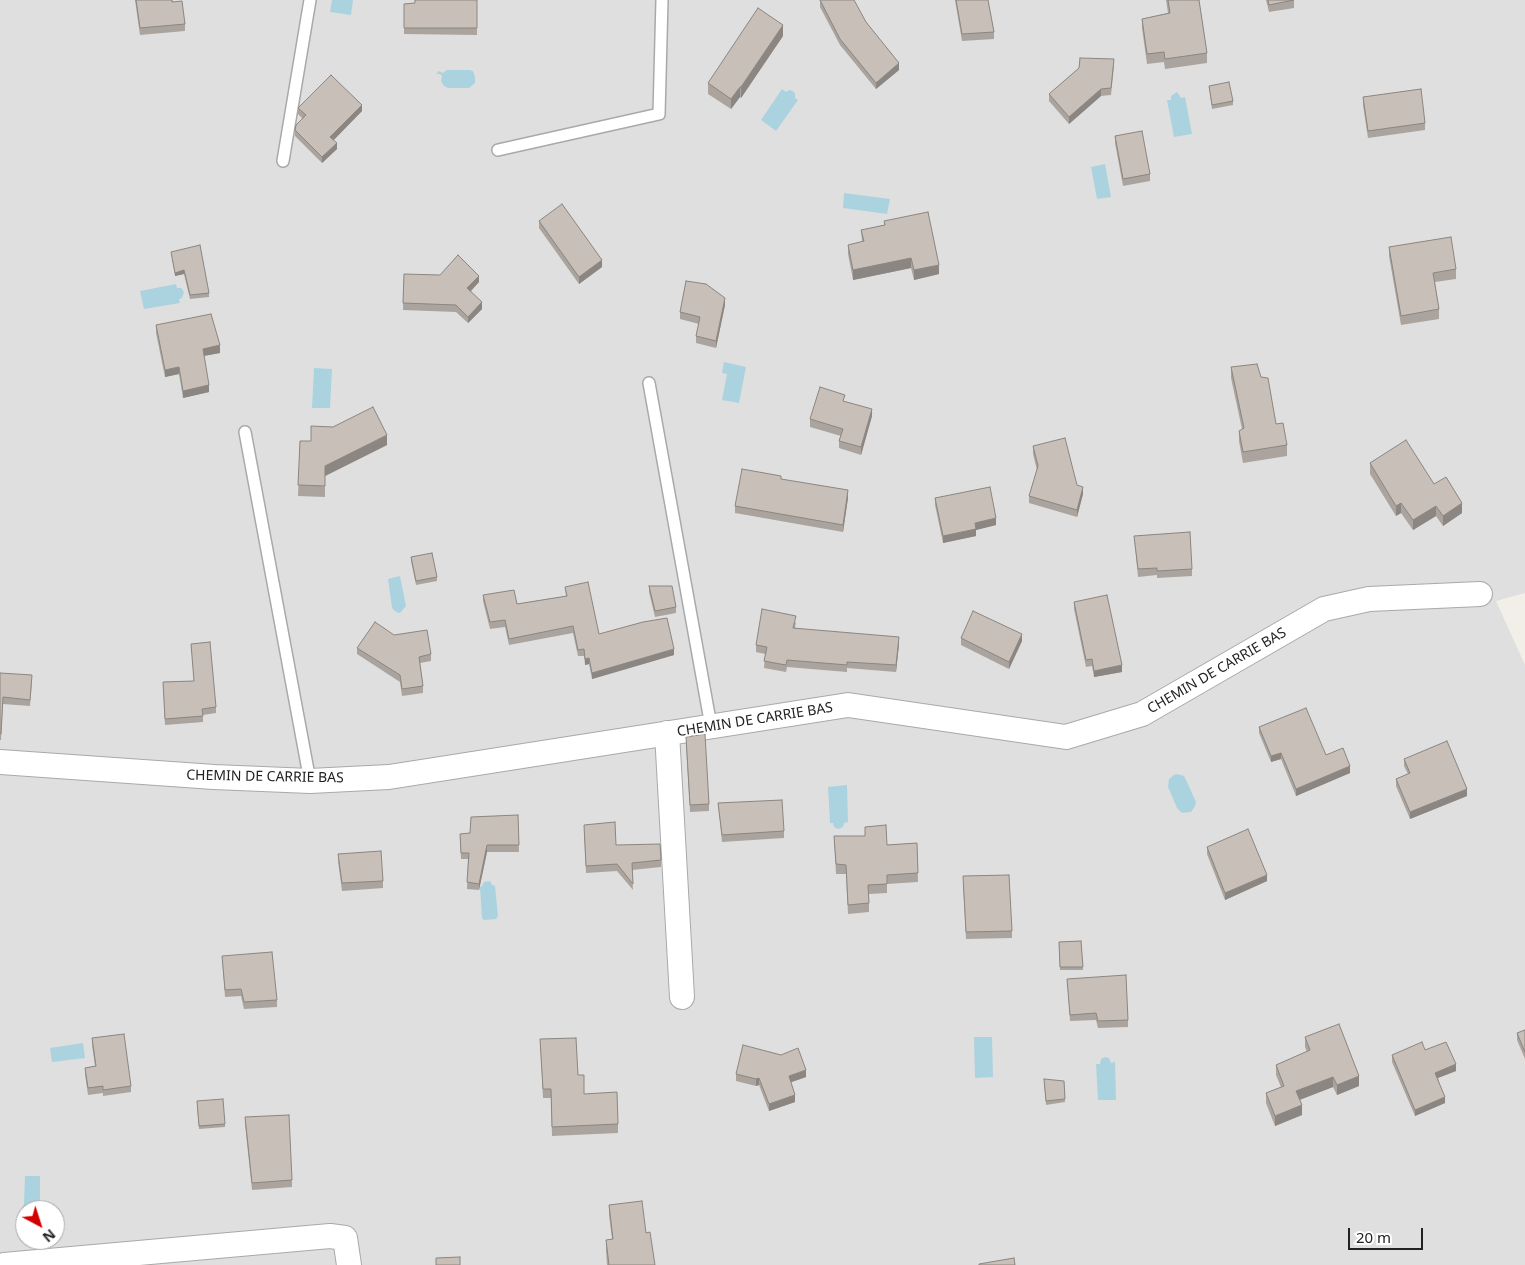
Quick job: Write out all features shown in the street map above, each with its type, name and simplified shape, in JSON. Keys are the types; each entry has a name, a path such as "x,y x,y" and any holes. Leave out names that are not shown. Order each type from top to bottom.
{"street":[{"name":"CHEMIN DE CARRIE BAS","path":"0,762 214,777 310,781 388,777 848,705 1066,737 1142,714 1324,609 1369,599 1480,594"},
{"path":"667,734 682,997"},
{"path":"4,1265 330,1236 345,1238 349,1265"}],"lane":[{"path":"283,162 310,0"},
{"path":"498,150 659,114 662,0"},
{"path":"649,383 711,726"},
{"path":"245,432 310,781"}],"shaded area":[{"path":"0,0 1525,0 1525,593 1496,601 1525,665 1525,1265 0,1265"}],"water":[{"path":"332,0 353,0 351,15 330,12"},
{"path":"447,70 473,71 475,83 469,88 448,88 441,81 442,76 436,74 439,71 443,73"},
{"path":"782,89 786,92 789,90 793,91 795,98 798,100 776,131 761,120"},
{"path":"1177,92 1181,98 1185,97 1192,134 1174,137 1167,100 1171,100 1171,96"},
{"path":"1105,164 1111,197 1097,199 1091,167"},
{"path":"844,193 890,199 887,214 843,208"},
{"path":"176,284 177,288 181,288 184,292 182,298 179,299 180,303 144,309 140,291"},
{"path":"724,362 746,367 739,403 722,400 727,374 722,373"},
{"path":"314,368 332,369 330,408 312,408"},
{"path":"400,576 406,606 400,613 392,608 388,579"},
{"path":"1177,774 1184,776 1196,802 1191,812 1182,813 1177,808 1168,787 1169,779"},
{"path":"847,785 848,822 838,829 834,827 833,823 830,823 828,787"},
{"path":"490,881 495,886 498,916 496,919 484,920 482,918 480,887 484,882"},
{"path":"974,1037 992,1037 993,1077 975,1078"},
{"path":"83,1043 85,1058 52,1062 50,1048"},
{"path":"1109,1058 1111,1063 1115,1062 1116,1100 1098,1100 1096,1064 1100,1064 1101,1059"},
{"path":"25,1176 40,1176 40,1200 24,1200"}],"building":[{"path":"136,0 182,1 185,24 140,28"},
{"path":"415,0 477,0 477,28 404,28 404,4 415,3"},
{"path":"820,0 854,0 866,22 899,63 876,83 840,39"},
{"path":"956,0 988,0 994,32 962,34"},
{"path":"1168,0 1199,0 1207,53 1165,59 1164,52 1147,54 1142,19 1170,13"},
{"path":"1268,0 1294,0 1269,5"},
{"path":"758,8 783,25 731,99 708,83"},
{"path":"1080,58 1114,59 1111,88 1101,89 1069,117 1049,94 1079,68"},
{"path":"331,75 362,105 330,137 337,143 322,157 295,130 296,125 306,115 298,108"},
{"path":"1229,82 1233,101 1212,105 1209,86"},
{"path":"1421,89 1425,123 1368,131 1363,97"},
{"path":"1142,131 1150,174 1123,179 1115,136"},
{"path":"562,204 602,260 579,277 539,221"},
{"path":"928,212 939,265 914,270 911,258 853,270 848,245 864,241 861,230 885,225 884,221"},
{"path":"1451,237 1456,269 1433,273 1439,309 1401,316 1389,247"},
{"path":"200,245 209,293 190,295 184,270 175,273 171,252"},
{"path":"458,255 479,276 467,288 482,302 468,317 456,305 403,303 404,274 440,275"},
{"path":"686,281 706,284 725,298 716,341 696,336 700,317 680,312"},
{"path":"211,314 220,345 203,349 209,385 183,391 179,367 165,370 156,325"},
{"path":"1257,364 1261,377 1268,378 1276,424 1283,423 1287,445 1243,452 1239,431 1244,428 1231,367"},
{"path":"820,387 845,395 843,401 872,409 861,447 839,441 843,429 810,419"},
{"path":"373,407 387,435 325,466 325,486 298,485 300,441 311,441 311,426 333,427"},
{"path":"1065,438 1077,485 1083,487 1077,510 1029,496 1038,466 1033,446"},
{"path":"1406,440 1434,484 1446,477 1462,503 1443,516 1436,506 1413,520 1401,503 1396,506 1370,463"},
{"path":"742,469 781,476 781,479 848,490 843,525 735,506"},
{"path":"990,487 996,518 975,523 976,529 943,536 935,498"},
{"path":"1190,532 1192,569 1157,571 1157,568 1138,569 1134,536"},
{"path":"432,553 437,577 416,581 411,557"},
{"path":"588,582 599,634 643,622 667,618 674,649 592,673 589,658 585,659 584,649 578,650 573,626 509,639 505,620 490,622 483,595 514,590 517,604 567,596 565,587"},
{"path":"649,586 672,586 676,607 655,611"},
{"path":"1107,595 1122,665 1094,671 1092,659 1086,660 1074,602"},
{"path":"762,609 796,616 793,628 899,637 896,665 847,662 847,665 787,660 786,665 764,661 767,647 756,645"},
{"path":"973,611 1022,634 1009,662 961,638"},
{"path":"375,622 394,635 427,630 431,654 419,657 423,686 402,689 400,675 357,648"},
{"path":"210,642 216,707 202,709 203,716 165,719 163,682 194,681 191,644"},
{"path":"0,673 32,675 30,700 3,697 1,734 0,734"},
{"path":"1306,708 1326,755 1343,748 1350,766 1296,789 1281,753 1271,756 1259,727"},
{"path":"705,734 709,804 690,805 686,737"},
{"path":"1447,741 1467,789 1410,812 1396,779 1410,773 1404,759"},
{"path":"782,800 784,831 722,835 718,803"},
{"path":"518,815 519,845 487,845 479,884 467,882 469,853 461,853 460,834 470,833 471,817"},
{"path":"615,822 616,845 660,844 661,860 632,863 633,884 617,864 586,866 584,825"},
{"path":"886,825 887,845 917,843 918,873 887,875 887,884 868,885 869,903 848,905 846,865 836,864 834,836 865,836 865,827"},
{"path":"1248,829 1267,875 1225,893 1207,847"},
{"path":"381,851 383,881 342,883 338,854"},
{"path":"1009,875 1012,931 966,932 963,876"},
{"path":"1081,941 1083,967 1060,967 1059,942"},
{"path":"272,952 277,1000 244,1002 241,989 225,990 222,956"},
{"path":"1126,975 1128,1020 1098,1021 1096,1013 1070,1015 1067,979"},
{"path":"1339,1024 1359,1076 1337,1085 1333,1077 1296,1091 1302,1105 1275,1116 1266,1093 1284,1086 1276,1065 1310,1050 1305,1037"},
{"path":"1525,1030 1525,1052 1517,1033"},
{"path":"124,1034 131,1086 103,1090 103,1086 88,1088 85,1068 96,1066 92,1038"},
{"path":"576,1038 578,1075 584,1075 584,1094 617,1092 618,1124 552,1127 551,1089 543,1089 540,1039"},
{"path":"1422,1042 1425,1050 1446,1042 1456,1064 1435,1073 1445,1097 1415,1110 1392,1055"},
{"path":"743,1045 781,1055 798,1048 806,1070 789,1076 795,1095 769,1104 759,1078 736,1074"},
{"path":"1044,1079 1064,1081 1065,1099 1046,1101"},
{"path":"223,1099 225,1124 199,1126 197,1101"},
{"path":"289,1115 292,1180 252,1183 245,1117"},
{"path":"642,1201 646,1233 650,1232 655,1265 609,1265 606,1240 613,1239 609,1205"},
{"path":"460,1257 460,1265 436,1265 436,1258"},
{"path":"1014,1258 1015,1265 979,1265 979,1264"}]}
